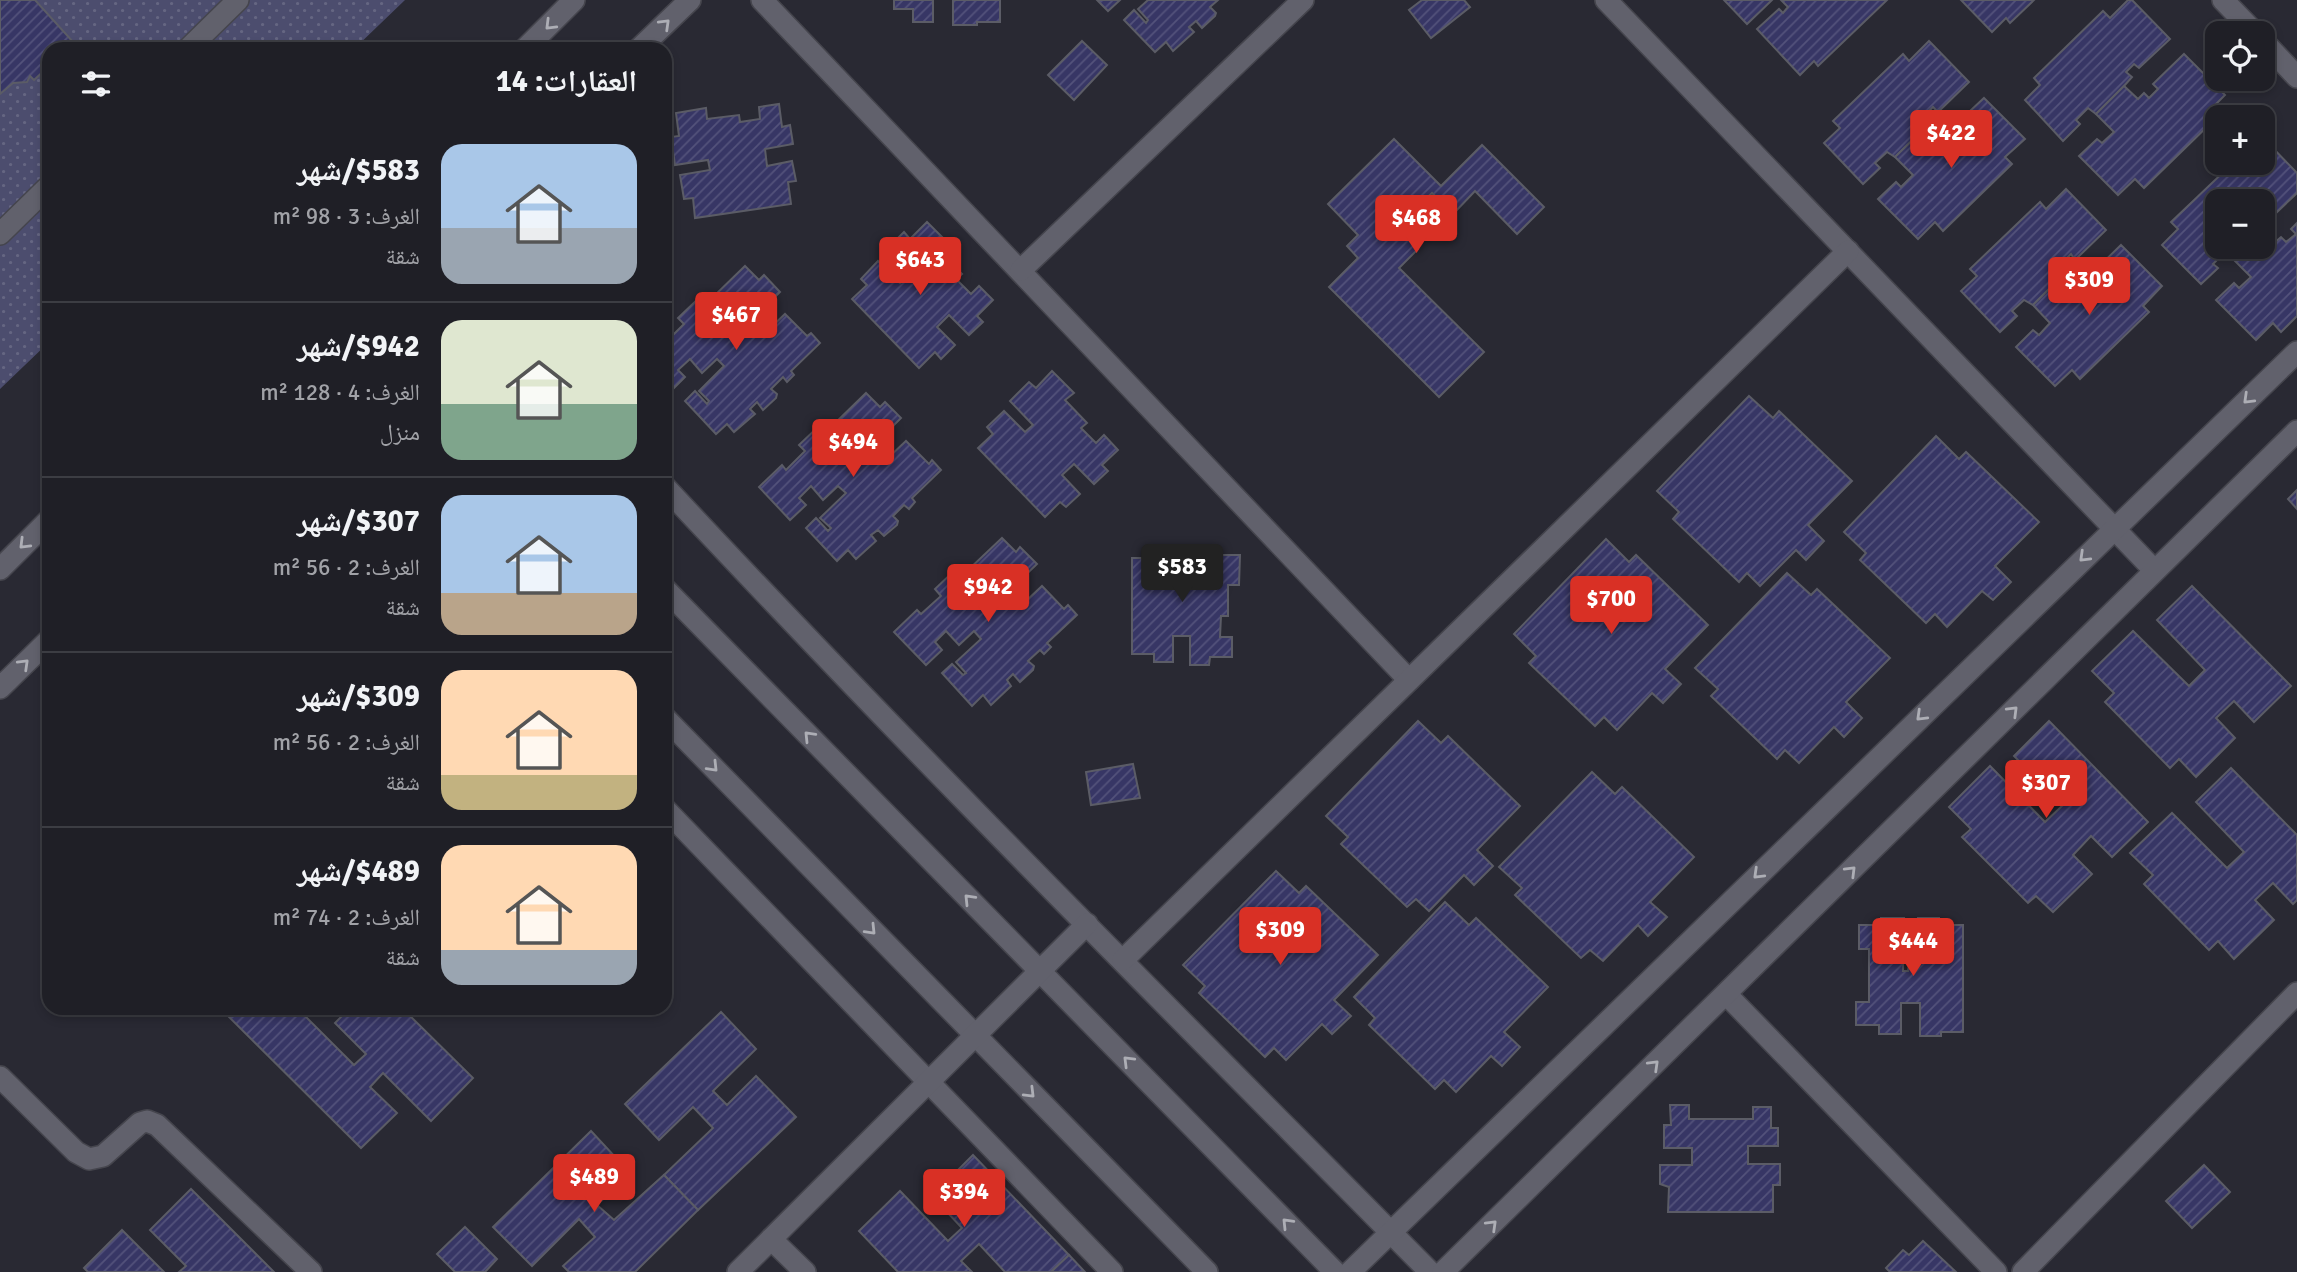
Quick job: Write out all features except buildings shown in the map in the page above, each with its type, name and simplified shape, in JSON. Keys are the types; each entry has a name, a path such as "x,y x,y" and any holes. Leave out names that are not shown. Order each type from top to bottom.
{"street":[{"path":"195,42 238,0"},
{"path":"532,42 575,0"},
{"path":"646,42 690,0"},
{"path":"762,0 1409,680"},
{"path":"1021,271 1303,0"},
{"path":"1606,0 2154,570"},
{"path":"2223,0 2243,21"},
{"path":"2275,54 2297,77"},
{"path":"0,234 42,193"},
{"path":"1123,960 1847,251"},
{"path":"1350,1272 2297,352"},
{"path":"1443,1272 2297,431"},
{"path":"672,495 1087,924 1430,1272"},
{"path":"0,569 42,527"},
{"path":"672,596 1335,1272"},
{"path":"0,688 42,647"},
{"path":"672,725 974,1037 1207,1272"},
{"path":"672,816 1112,1272"},
{"path":"738,1272 1087,924"},
{"path":"2023,1272 2297,993"},
{"path":"1727,995 1996,1272"},
{"path":"0,1077 76,1152 89,1159 103,1156 139,1123 147,1121 157,1125 312,1272"},
{"path":"771,1239 805,1272"}],"shaded area":[{"path":"0,0 405,0 361,42 42,42 42,349 0,389"}]}
